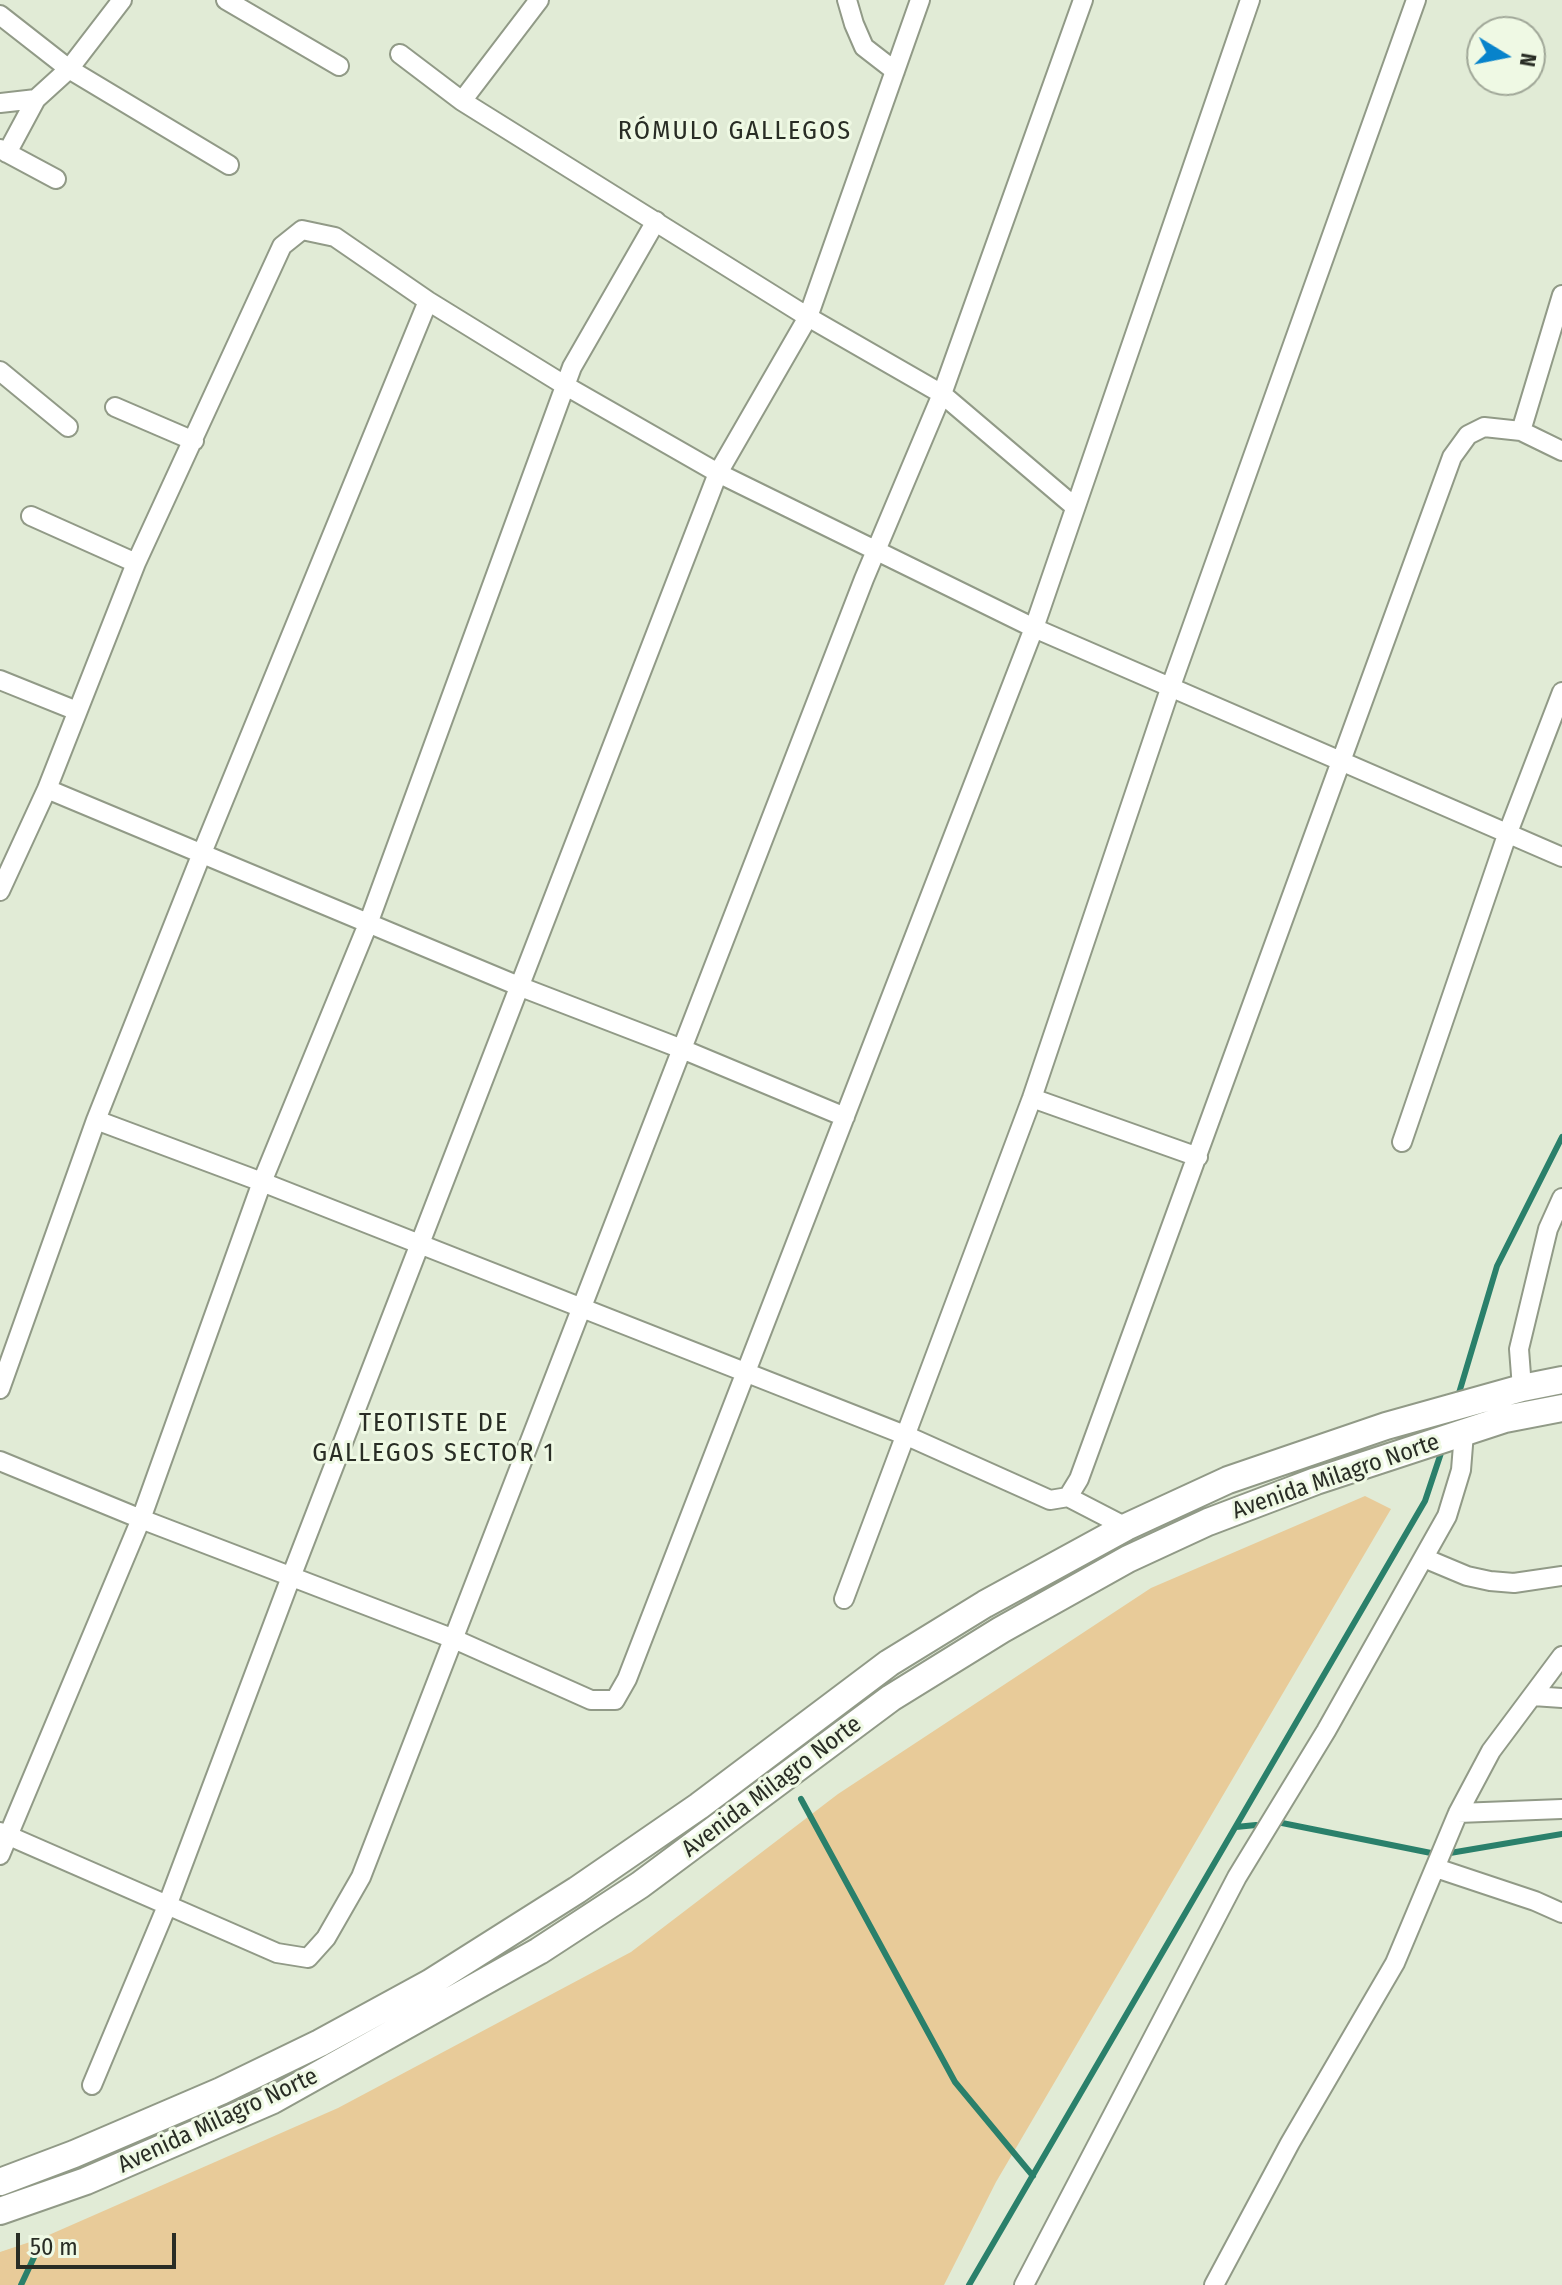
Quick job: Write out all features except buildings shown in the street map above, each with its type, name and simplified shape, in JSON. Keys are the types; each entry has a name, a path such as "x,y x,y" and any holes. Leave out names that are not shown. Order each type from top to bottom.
{"main road":[{"name":"Avenida Milagro Norte","path":"0,2182 221,2091 320,2043 430,1983 577,1890 699,1806 889,1663 985,1604 1126,1527 1228,1480 1386,1426 1562,1380"},
{"name":"Avenida Milagro Norte","path":"0,2211 86,2181 273,2100 539,1951 640,1885 891,1698 1001,1630 1128,1559 1208,1522 1316,1481 1505,1419 1562,1408"}],"street":[{"path":"56,179 4,151 36,99 69,69 122,0"},
{"path":"226,0 339,66"},
{"path":"462,101 539,0"},
{"path":"847,0 864,47 895,71"},
{"path":"92,2085 167,1906 718,473 808,317 920,0"},
{"path":"4,1833 277,1953 308,1958 326,1938 361,1877 876,550 942,394 1083,0"},
{"path":"0,1461 141,1519 454,1639 591,1700 615,1700 627,1679 1034,628 1250,0"},
{"path":"844,1599 1032,1098 1171,686 1416,0"},
{"path":"0,15 69,69 229,165"},
{"path":"400,54 462,101 808,317 942,394 1075,507"},
{"path":"0,103 36,99"},
{"path":"0,1855 4,1833 141,1519 262,1182 368,924 572,367 656,221"},
{"path":"0,891 47,789 136,563 282,246 302,230 335,237 428,301 566,386 718,473 1034,628 1562,857"},
{"path":"1521,431 1562,295"},
{"path":"0,1389 96,1120 428,301"},
{"path":"0,371 68,427"},
{"path":"115,407 194,441"},
{"path":"1068,1497 1079,1479 1198,1157 1452,457 1468,435 1484,427 1521,431 1562,451"},
{"path":"31,516 136,563"},
{"path":"0,680 77,711"},
{"path":"1402,1142 1507,835 1562,692"},
{"path":"47,789 521,987 682,1049 845,1117"},
{"path":"1032,1098 1198,1157"},
{"path":"96,1120 262,1182 905,1435 1050,1500 1068,1497 1126,1527"},
{"path":"1522,1388 1519,1349 1548,1229 1562,1198"},
{"path":"1024,2285 1237,1877 1326,1731 1447,1516 1461,1470 1464,1433"},
{"path":"1424,1558 1467,1576 1490,1581 1514,1583 1561,1579"},
{"path":"1214,2285 1290,2143 1395,1963 1458,1813 1491,1751 1562,1656"},
{"path":"1533,1696 1562,1698"},
{"path":"1458,1813 1562,1809"},
{"path":"1436,1868 1562,1913"}],"shaded area":[{"path":"1365,1496 1391,1509 996,2182 944,2285 0,2285 0,2252 42,2238 338,2108 631,1952 838,1794 1151,1588"}],"waterway":[{"path":"1459,1393 1497,1266 1562,1137"},
{"path":"969,2285 1425,1501 1441,1453"},
{"path":"801,1799 955,2082 1033,2176"},
{"path":"1282,1823 1431,1853"},
{"path":"1236,1827 1256,1825"},
{"path":"1450,1853 1562,1834"},
{"path":"21,2285 36,2253"}],"district":[{"name":"RÓMULO GALLEGOS","path":"735,132"},
{"name":"TEOTISTE DE GALLEGOS SECTOR 1","path":"434,1439"}]}
